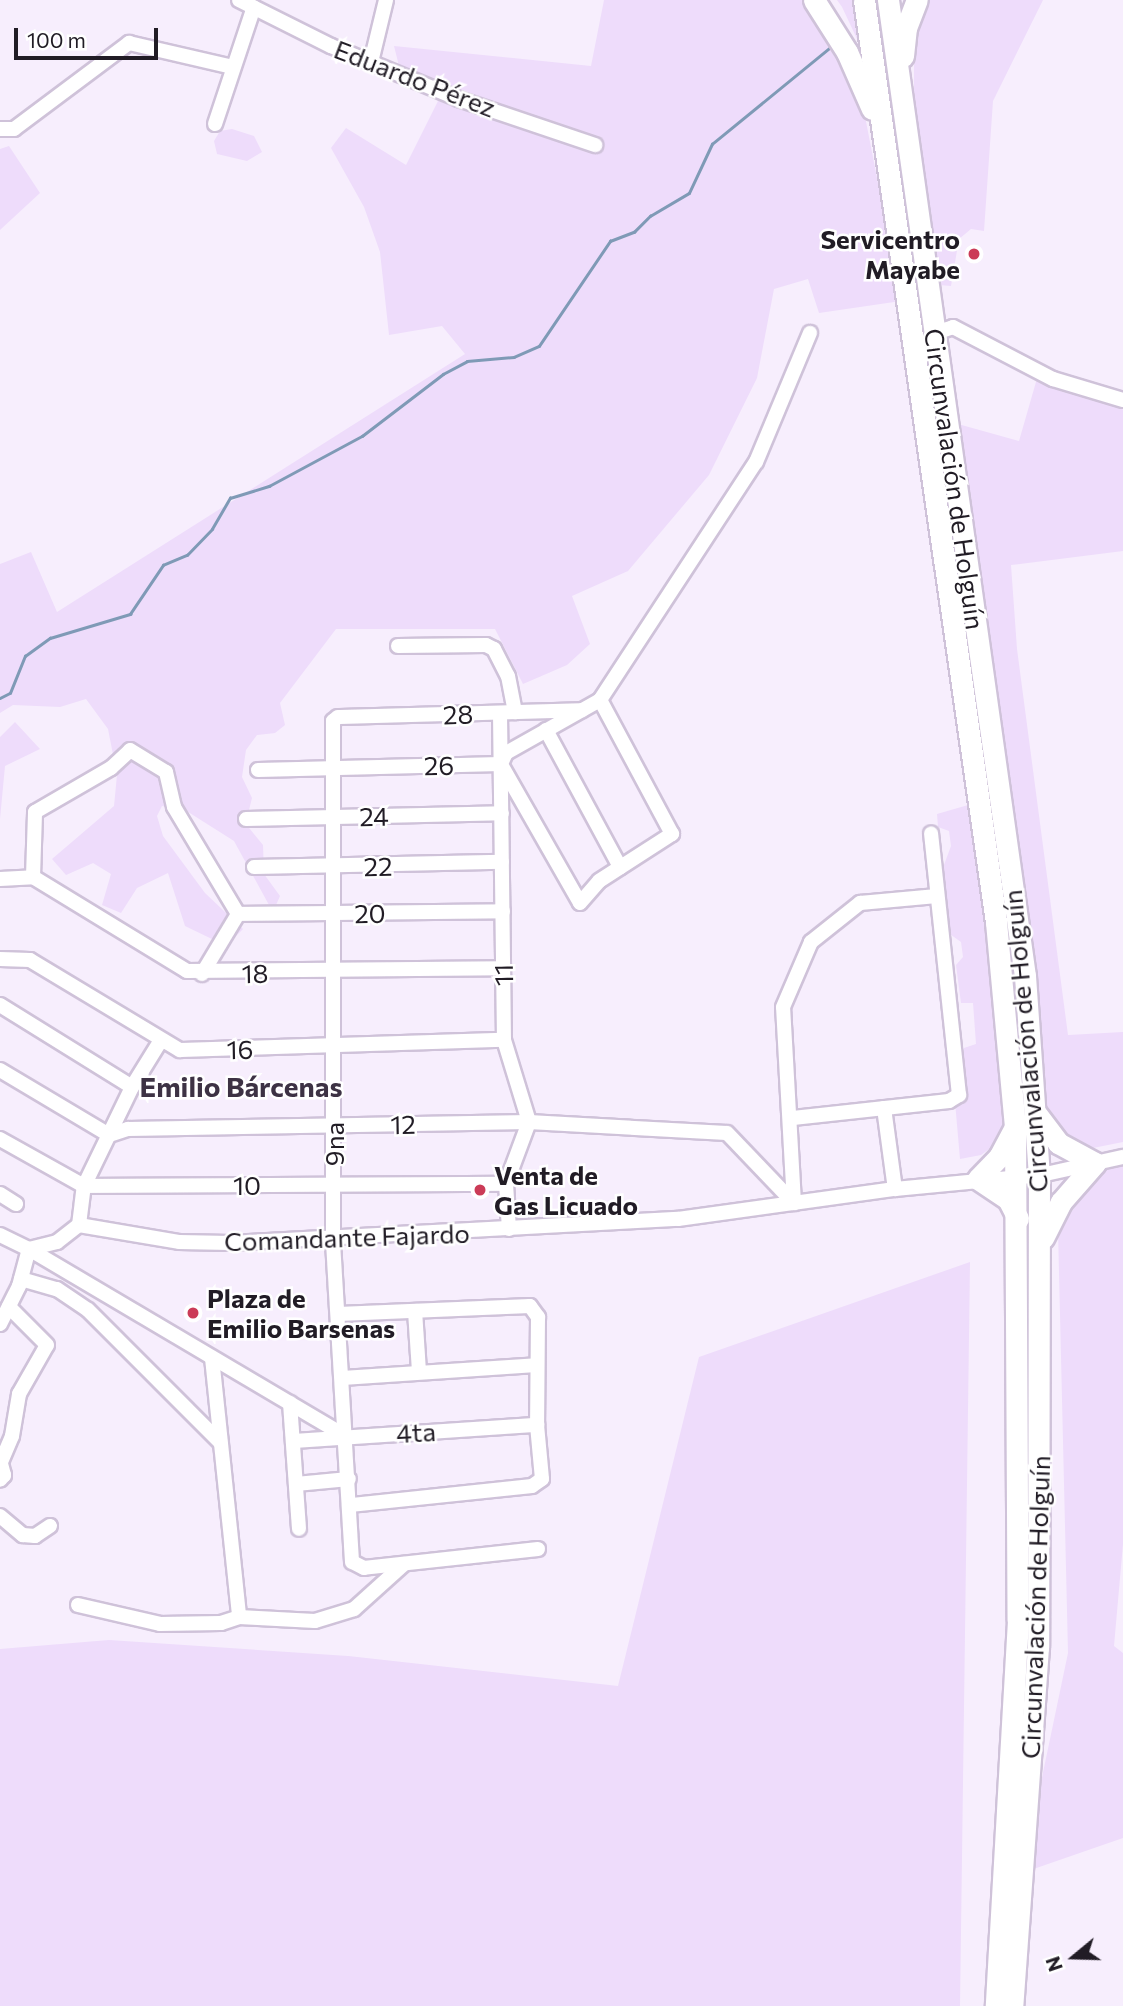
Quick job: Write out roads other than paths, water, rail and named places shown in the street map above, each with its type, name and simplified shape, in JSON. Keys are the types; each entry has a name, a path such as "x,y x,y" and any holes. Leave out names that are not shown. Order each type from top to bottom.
{"highway":[{"path":"814,0 847,52 882,130"},
{"name":"Circunvalación de Holguín","path":"864,0 996,922 1015,1127 1018,1219 1017,1619 996,2006"},
{"name":"Circunvalación de Holguín","path":"888,0 902,121 936,332 1025,976 1039,1174 1038,1647 1012,2006"},
{"path":"902,121 906,28 917,0"},
{"path":"1034,1110 1058,1143 1072,1154 1095,1163 1061,1202 1046,1227 1040,1250"},
{"path":"1015,1127 999,1157 978,1179 1008,1199 1018,1219"}],"street":[{"name":"Eduardo Pérez","path":"239,0 371,62 459,99 595,145"},
{"path":"371,62 386,0"},
{"path":"215,124 254,7"},
{"path":"0,129 15,129 129,43 233,67"},
{"path":"936,332 953,327 1053,379 1123,400"},
{"path":"600,701 673,834 599,881 580,903 501,764 506,753 600,701 756,462 810,334"},
{"name":"11","path":"398,646 486,645 494,649 508,677 508,713 501,764 504,1041 529,1122"},
{"name":"28","path":"335,719 582,710"},
{"name":"9na","path":"335,719 332,1239 347,1437 352,1562 356,1567 404,1564"},
{"path":"546,730 620,867"},
{"path":"0,879 33,877 35,812 111,768 130,750 166,772 174,807 238,914 202,974"},
{"name":"26","path":"258,770 334,766 501,764"},
{"name":"24","path":"246,819 502,813"},
{"path":"793,1118 949,1101 959,1095 931,833"},
{"name":"22","path":"254,867 502,863"},
{"name":"18","path":"33,877 187,971 202,974 503,968"},
{"path":"794,1203 793,1118 783,1007 811,942 860,903 937,895"},
{"name":"20","path":"238,914 503,911"},
{"name":"16","path":"0,958 30,960 180,1050 504,1041"},
{"path":"0,1005 132,1087"},
{"path":"29,1249 57,1242 79,1225 84,1186 132,1087 161,1040"},
{"path":"0,1070 110,1135"},
{"path":"884,1108 895,1189"},
{"path":"509,1229 506,1184 529,1122"},
{"name":"12","path":"110,1135 128,1129 529,1122 727,1133 794,1203"},
{"name":"10","path":"0,1139 84,1186 506,1184"},
{"name":"Comandante Fajardo","path":"79,1225 179,1242 332,1239 678,1219 895,1189 978,1179 1017,1178 1123,1157"},
{"path":"0,1194 16,1204"},
{"path":"0,1236 29,1249 347,1437"},
{"path":"0,1324 21,1279 29,1249"},
{"path":"21,1279 57,1289 89,1310 220,1443"},
{"path":"338,1314 530,1306 535,1309 537,1425 542,1479 538,1483 350,1505"},
{"path":"0,1480 4,1475 1,1461 12,1436 19,1394 47,1345 9,1307"},
{"path":"415,1311 419,1372"},
{"path":"212,1358 239,1617"},
{"path":"342,1378 537,1365"},
{"path":"290,1403 299,1529"},
{"name":"4ta","path":"294,1441 537,1425"},
{"path":"296,1484 349,1479"},
{"path":"0,1516 23,1535 35,1536 50,1526"},
{"path":"78,1605 160,1625 221,1623 239,1617 289,1621 337,1618 370,1597 404,1564 538,1549"}],"waterway":[{"path":"0,698 10,693 25,656 50,638 130,614 163,565 187,555 212,529 230,498 269,486 362,436 443,374 467,361 514,357 539,346 610,241 634,232 650,216 689,193 712,144 833,45"}],"place":[{"name":"Servicentro Mayabe","path":"974,254"},
{"name":"Venta de Gas Licuado","path":"480,1190"},
{"name":"Plaza de Emilio Barsenas","path":"193,1313"}],"district":[{"name":"Emilio Bárcenas","path":"241,1086"}]}
